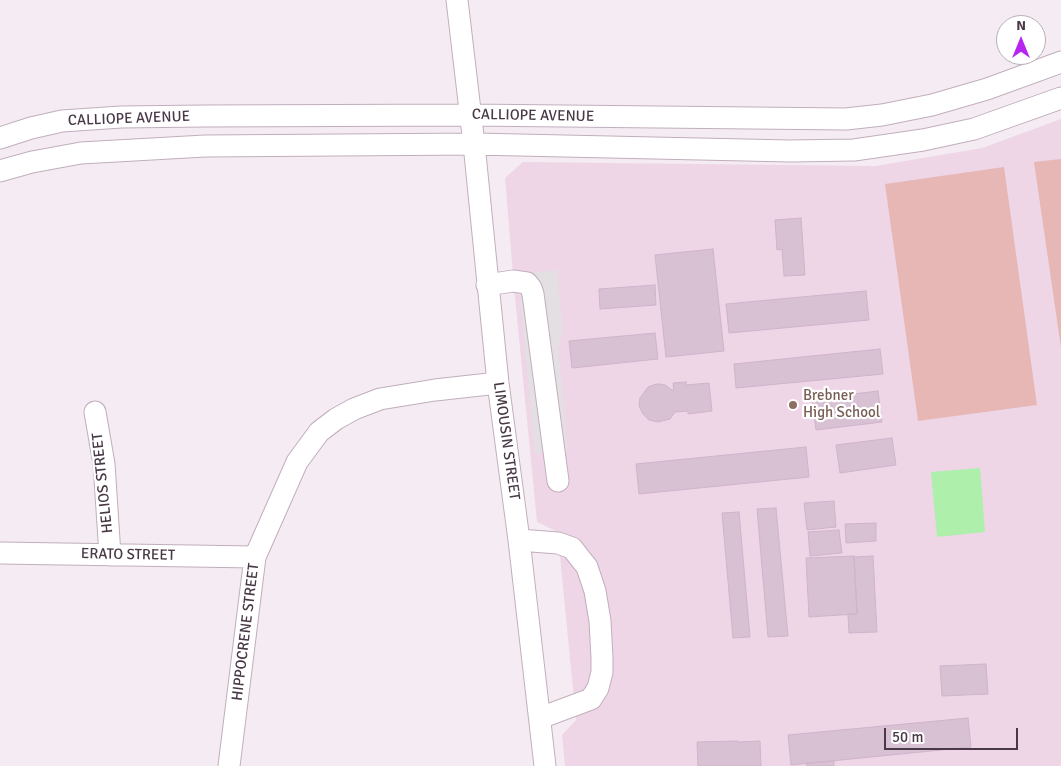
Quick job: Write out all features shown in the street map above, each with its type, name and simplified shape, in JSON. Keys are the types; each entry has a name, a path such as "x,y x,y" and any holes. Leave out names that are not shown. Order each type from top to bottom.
{"street":[{"name":"LIMOUSIN STREET","path":"457,0 474,144 498,383 519,540 545,766"},
{"name":"CALLIOPE AVENUE","path":"0,138 62,121 204,116 470,115 846,119 882,115 932,105 987,89 1061,62"},
{"name":"CALLIOPE AVENUE","path":"0,171 32,162 81,153 205,146 474,144 790,151 854,150 923,140 974,129 1061,98"},
{"path":"204,116 205,146"},
{"path":"487,285 513,281 527,283 531,288 558,481"},
{"name":"HIPPOCRENE STREET","path":"229,766 255,557 297,462 319,432 336,419 354,409 380,399 435,390 498,383"},
{"name":"HELIOS STREET","path":"95,412 104,464 110,555"},
{"path":"519,540 558,542 572,548 587,567 595,590 600,621 602,672 598,688 591,699 540,718"},
{"name":"ERATO STREET","path":"0,553 255,557"}],"shaded area":[{"name":"Brebner High School","path":"1061,119 1061,766 565,766 562,735 576,720 560,557 556,531 537,522 505,178 523,162 875,166 982,148"},
{"path":"1061,159 1061,348 1034,162"},
{"path":"1004,167 1037,405 918,421 885,184"},
{"path":"557,270 563,332 558,345 568,451 535,454 518,274"},
{"path":"980,468 985,532 937,537 931,472"}],"building":[{"path":"801,218 805,275 784,276 782,249 777,250 775,220"},
{"path":"713,249 724,351 666,357 655,255"},
{"path":"655,285 656,305 600,309 599,289"},
{"path":"866,291 869,320 729,333 726,304"},
{"path":"655,333 658,359 572,368 569,341"},
{"path":"880,349 883,374 736,388 734,364"},
{"path":"686,382 686,385 709,383 712,411 688,414 688,411 675,412 670,419 658,422 649,420 643,414 639,406 640,398 648,387 660,384 674,390 673,383"},
{"path":"878,391 882,422 816,430 812,399"},
{"path":"892,438 896,465 840,473 836,445"},
{"path":"806,447 809,477 639,494 636,464"},
{"path":"834,501 836,527 807,530 804,503"},
{"path":"776,508 788,636 768,637 757,509"},
{"path":"739,512 750,637 733,638 722,513"},
{"path":"876,523 876,541 846,543 845,524"},
{"path":"839,530 842,553 810,556 808,532"},
{"path":"854,556 857,614 809,617 806,558"},
{"path":"873,556 877,632 849,633 848,614 857,614 854,557"},
{"path":"986,664 988,694 942,696 940,666"},
{"path":"968,718 971,747 791,765 788,735"},
{"path":"760,741 761,766 698,766 697,742"},
{"path":"834,761 834,766 807,766 806,763"}],"place":[{"name":"Brebner High School","path":"793,405"}]}
